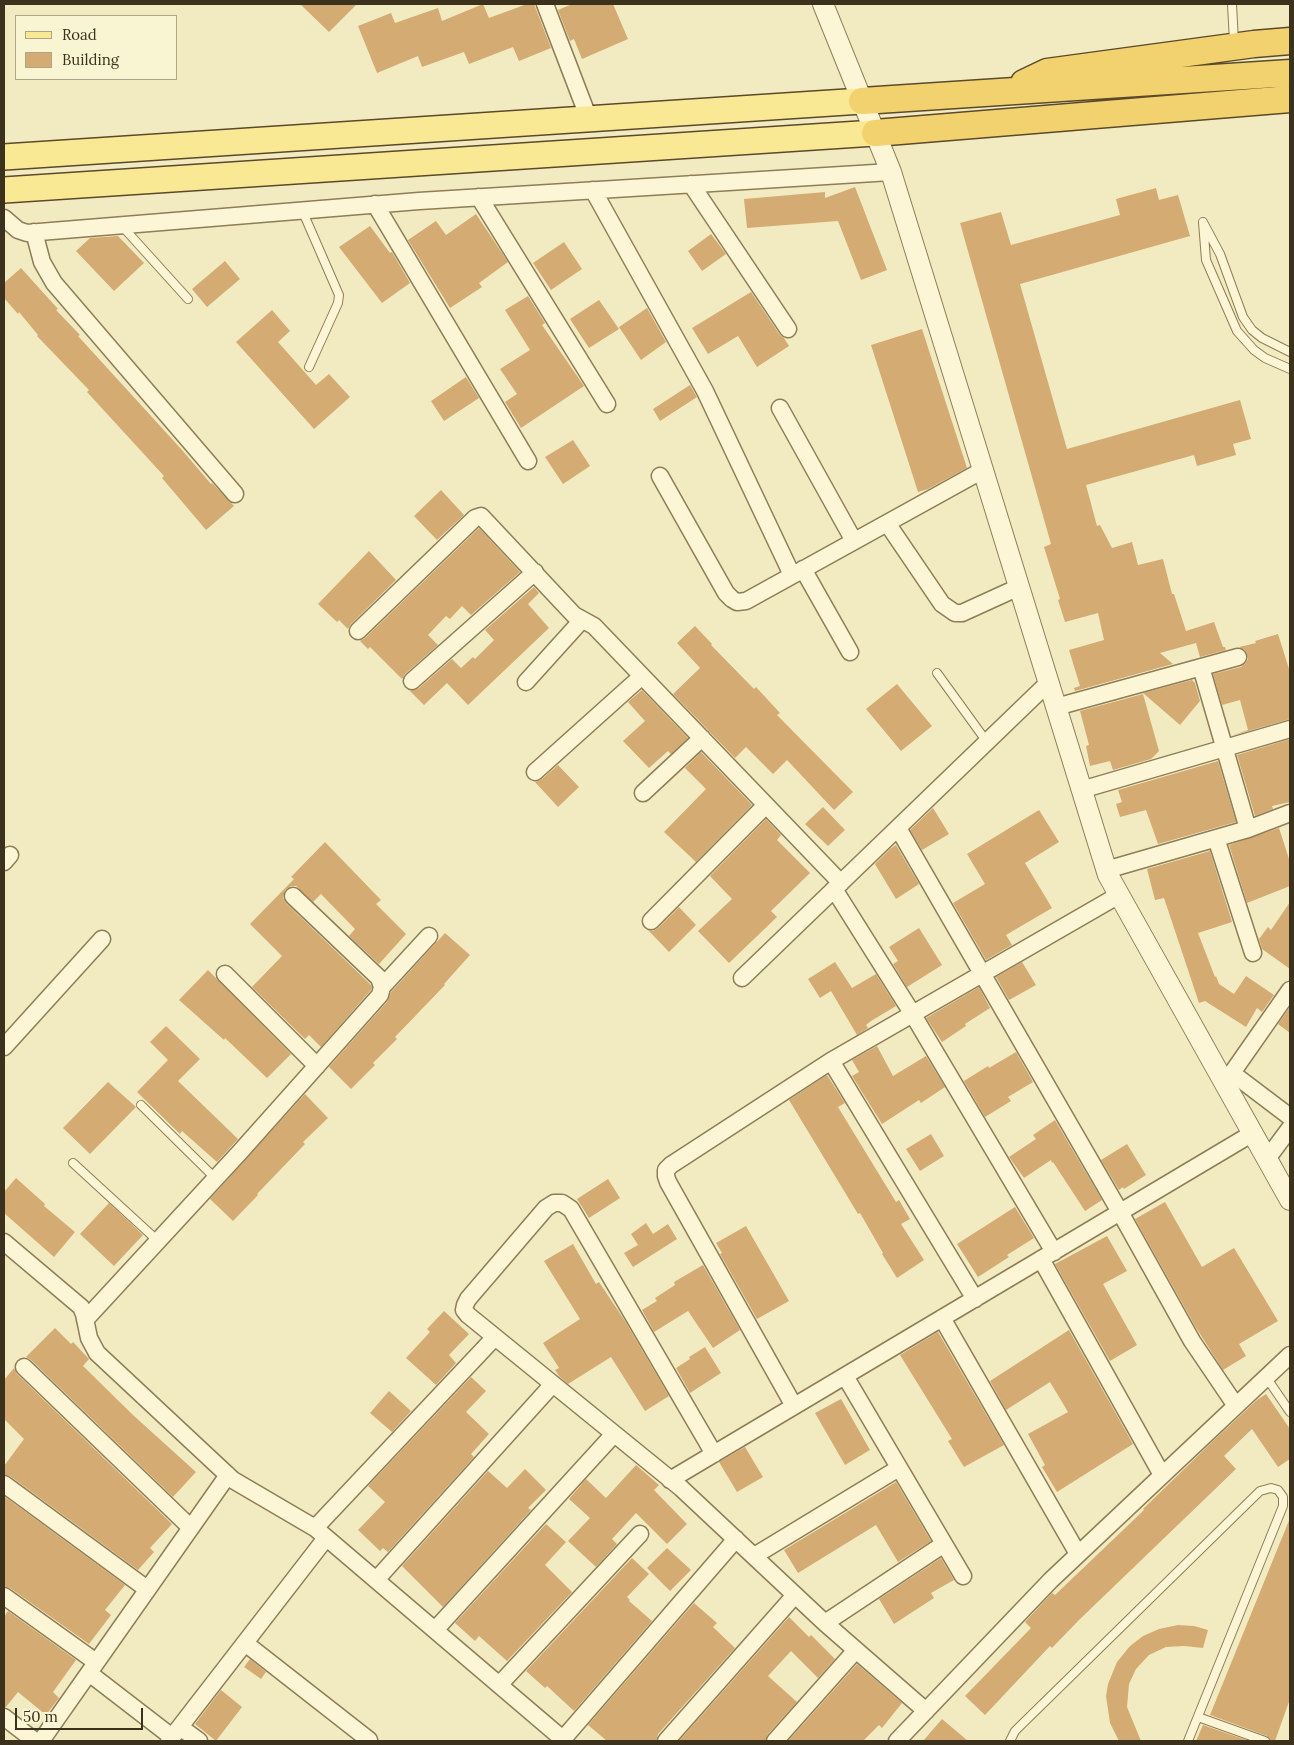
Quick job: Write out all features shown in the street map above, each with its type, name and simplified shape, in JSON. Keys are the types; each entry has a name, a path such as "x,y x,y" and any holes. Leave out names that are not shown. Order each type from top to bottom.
{"highway":[{"path":"1005,92 1047,72 1290,41"},
{"path":"862,101 1290,73"},
{"path":"875,133 1290,99"},
{"path":"1010,123 1064,137 1290,118"}],"main road":[{"path":"4,157 862,101"},
{"path":"4,190 875,133"}],"street":[{"path":"545,4 589,119"},
{"path":"823,4 891,172 1106,870 1118,895 1228,1078 1253,1133 1290,1200"},
{"path":"4,218 18,230 27,233 375,204 891,172"},
{"path":"691,184 788,329"},
{"path":"593,190 704,391 798,572 850,652"},
{"path":"479,197 607,404"},
{"path":"375,204 528,461"},
{"path":"34,232 42,262 54,283 235,494"},
{"path":"780,408 854,541"},
{"path":"660,476 726,593 737,602 746,601 983,470"},
{"path":"358,631 478,516 484,518 574,615 594,626 766,805 838,886 912,1013 1047,1255 1162,1475"},
{"path":"886,523 948,610 962,613 1018,587"},
{"path":"412,681 535,572"},
{"path":"526,682 582,620"},
{"path":"1056,707 1238,657"},
{"path":"1201,667 1248,829"},
{"path":"536,772 642,676"},
{"path":"742,978 1048,683"},
{"path":"1081,790 1290,729"},
{"path":"643,794 702,738"},
{"path":"650,921 766,805"},
{"path":"1106,870 1290,815"},
{"path":"898,828 1120,1212 1192,1341 1236,1406"},
{"path":"1216,838 1253,953"},
{"path":"794,1406 666,1176 666,1170 831,1061 1118,895"},
{"path":"293,896 378,978 382,986"},
{"path":"86,1320 376,1001 382,986 429,936"},
{"path":"4,1047 102,939"},
{"path":"225,974 317,1066"},
{"path":"1228,1078 1290,990"},
{"path":"831,1061 975,1298"},
{"path":"1228,1078 1290,1117"},
{"path":"1267,1159 1290,1128"},
{"path":"670,1480 1253,1133"},
{"path":"714,1454 571,1209 562,1203 546,1208 465,1305 464,1310 468,1316 670,1480 736,1539 824,1623 926,1711"},
{"path":"4,1242 78,1303 83,1310 89,1338 97,1353 228,1475 241,1486 321,1533 564,1740 736,1539"},
{"path":"942,1318 1078,1554"},
{"path":"174,1735 245,1643 321,1533 494,1337"},
{"path":"901,1740 926,1711 1051,1580 1290,1355"},
{"path":"24,1367 191,1528"},
{"path":"845,1376 963,1576"},
{"path":"376,1580 553,1384"},
{"path":"435,1630 614,1434"},
{"path":"754,1556 899,1468"},
{"path":"41,1741 228,1475"},
{"path":"4,1484 147,1589"},
{"path":"499,1685 640,1534"},
{"path":"824,1623 944,1544"},
{"path":"666,1741 795,1594"},
{"path":"4,1596 174,1735 199,1741"},
{"path":"245,1643 369,1740"},
{"path":"775,1741 856,1650"},
{"path":"4,1717 34,1741"}],"lane":[{"path":"1232,4 1235,47"},
{"path":"302,210 339,295 338,303 309,367"},
{"path":"1290,352 1262,338 1252,330 1245,320 1220,254 1203,222 1206,260 1236,327 1244,340 1254,350 1265,358 1290,369"},
{"path":"121,225 188,299"},
{"path":"1236,327 1245,320"},
{"path":"937,673 987,742"},
{"path":"141,1105 215,1178"},
{"path":"73,1163 158,1241"},
{"path":"1266,1377 1290,1412"},
{"path":"1010,1741 1015,1731 1260,1490 1271,1488 1278,1490 1283,1497 1283,1506 1188,1741"},
{"path":"1198,1717 1265,1741"}],"building":[{"path":"300,4 357,4 329,32"},
{"path":"483,4 489,18 527,4 534,4 551,48 519,61 513,47 469,64 464,52 422,67 418,56 377,73 358,26 391,13 395,23 438,8 442,21"},
{"path":"572,4 613,4 628,39 582,59 574,39 570,41 558,10"},
{"path":"855,187 887,270 861,280 838,221 747,228 744,199 825,192 825,198"},
{"path":"1156,188 1159,200 1178,195 1190,236 1020,284 1067,449 1240,400 1251,439 1233,444 1236,455 1197,466 1194,455 1086,485 1097,526 1100,525 1112,548 1132,542 1138,565 1163,559 1172,594 1174,594 1186,631 1214,622 1223,647 1226,650 1200,657 1196,643 1160,653 1173,664 1075,691 1074,688 1080,686 1069,650 1104,640 1098,613 1065,622 1044,547 1051,544 960,223 1001,212 1011,245 1120,215 1116,199"},
{"path":"476,214 508,262 479,283 482,287 450,308 408,240 436,221 446,235"},
{"path":"370,226 390,253 392,252 410,283 382,303 339,247"},
{"path":"711,234 726,254 702,271 688,251"},
{"path":"118,236 144,263 114,291 76,251 90,238"},
{"path":"564,242 582,269 551,290 533,263"},
{"path":"225,261 240,279 207,307 192,289"},
{"path":"21,268 80,335 78,336 211,484 234,506 206,530 162,478 164,476 87,392 89,390 37,336 19,312 18,314 4,298 4,283"},
{"path":"751,292 789,346 757,367 738,336 708,354 692,328"},
{"path":"528,296 545,323 542,325 584,386 521,428 505,402 517,394 500,369 530,350 505,310"},
{"path":"599,300 619,329 589,348 570,319"},
{"path":"647,308 666,342 641,360 619,327"},
{"path":"272,310 290,331 278,342 316,385 329,374 350,397 314,429 236,342"},
{"path":"922,329 967,468 928,489 918,492 871,345"},
{"path":"466,377 479,398 444,421 431,401"},
{"path":"690,385 697,397 660,421 653,409"},
{"path":"573,440 590,466 563,484 545,457"},
{"path":"441,490 464,515 437,540 414,516"},
{"path":"479,528 520,572 471,615 462,606 450,619 446,616 428,635 438,645 405,674 402,679 370,647 368,649 360,641"},
{"path":"369,551 396,580 348,629 339,620 337,622 318,604"},
{"path":"534,587 539,593 528,604 549,628 468,705 447,683 424,705 410,691 419,688 452,659 461,668 473,657 475,659 494,640 485,630"},
{"path":"695,626 754,689 756,687 780,713 777,715 853,792 834,810 787,760 773,774 746,747 735,758 673,694 700,668 677,643"},
{"path":"1278,634 1290,672 1290,719 1231,736 1248,730 1240,700 1222,705 1213,674 1241,667 1245,664 1248,659 1247,654 1245,650 1239,647 1256,643 1255,641"},
{"path":"1192,680 1195,683 1200,701 1180,725 1143,693"},
{"path":"897,684 932,726 901,751 866,709"},
{"path":"642,690 688,738 671,754 668,751 649,768 623,741 645,721 628,702"},
{"path":"1143,694 1159,751 1151,759 1113,770 1110,761 1090,766 1086,746 1089,745 1080,711"},
{"path":"1290,739 1290,802 1272,806 1273,809 1255,816 1237,755"},
{"path":"701,752 752,805 696,862 664,832 706,789 685,768"},
{"path":"1218,761 1236,822 1158,844 1146,810 1120,817 1116,804 1122,802 1118,790"},
{"path":"558,765 579,787 558,807 535,782 542,779"},
{"path":"823,807 845,830 828,846 805,824"},
{"path":"933,808 949,834 922,850 910,830"},
{"path":"1039,810 1059,842 1025,863 1052,908 1006,935 1012,945 986,960 953,903 985,884 967,854"},
{"path":"766,819 781,835 777,840 810,873 771,911 777,917 729,963 698,931 732,899 710,876"},
{"path":"1279,828 1290,862 1290,886 1247,903 1229,845"},
{"path":"325,842 381,900 376,904 406,934 379,964 349,936 355,929 321,894 313,902 296,886 291,886 285,890 283,898 286,903 372,987 321,1047 309,1035 305,1039 252,987 282,956 250,924 294,879 291,877"},
{"path":"896,845 919,884 896,899 875,864"},
{"path":"1210,851 1232,922 1198,933 1215,977 1219,984 1234,994 1246,976 1274,995 1262,1012 1257,1008 1246,1027 1205,1001 1199,1003 1164,898 1155,900 1147,869"},
{"path":"1290,902 1290,969 1262,949 1259,939 1268,927 1271,930"},
{"path":"679,907 696,925 669,952 648,930 653,931 658,928"},
{"path":"919,928 942,965 907,987 893,964 898,961 889,947"},
{"path":"445,933 470,955 445,985 395,1037 397,1039 373,1063 375,1065 351,1089 329,1067 387,1002 391,992"},
{"path":"835,962 852,988 876,974 896,1006 871,1021 866,1025 868,1028 857,1035 831,991 820,998 808,979"},
{"path":"1022,962 1036,985 1009,1000 996,977"},
{"path":"208,970 291,1054 267,1078 225,1038 224,1040 179,1000"},
{"path":"979,987 990,1008 942,1042 926,1018"},
{"path":"1290,1007 1290,1033 1278,1024"},
{"path":"166,1026 200,1059 178,1081 238,1139 217,1162 182,1131 180,1134 137,1092 168,1060 150,1042"},
{"path":"877,1046 893,1076 926,1056 945,1087 921,1103 919,1100 882,1124 852,1076 859,1072 852,1060"},
{"path":"1016,1052 1033,1082 1008,1097 1011,1101 985,1117 964,1081"},
{"path":"827,1075 845,1103 838,1107 896,1202 899,1200 910,1219 901,1224 924,1260 897,1278 860,1213 858,1214 789,1100"},
{"path":"108,1082 136,1107 90,1154 63,1128"},
{"path":"305,1094 328,1118 303,1142 305,1144 233,1221 210,1199"},
{"path":"1055,1120 1102,1200 1085,1211 1051,1160 1024,1178 1009,1157 1036,1139 1033,1135"},
{"path":"931,1134 944,1156 920,1171 906,1149"},
{"path":"1127,1144 1146,1175 1124,1189 1123,1187 1119,1190 1101,1160"},
{"path":"16,1178 45,1204 44,1206 75,1232 54,1257 4,1213 4,1192"},
{"path":"608,1179 620,1198 589,1218 577,1199"},
{"path":"1165,1202 1202,1267 1234,1248 1278,1321 1239,1344 1246,1356 1223,1370 1195,1326 1135,1219"},
{"path":"109,1203 143,1235 114,1266 80,1234"},
{"path":"1015,1207 1034,1238 978,1277 957,1244"},
{"path":"646,1223 653,1234 668,1224 677,1239 633,1267 624,1253 638,1245 631,1234"},
{"path":"746,1226 789,1301 757,1319 720,1254 722,1253 716,1243"},
{"path":"1107,1236 1127,1271 1103,1284 1137,1345 1110,1361 1055,1264"},
{"path":"573,1244 596,1284 599,1282 625,1321 669,1396 645,1411 611,1357 568,1384 555,1370 559,1368 543,1343 580,1319 544,1261"},
{"path":"703,1265 740,1330 713,1348 688,1311 654,1332 642,1310 657,1301 655,1298 675,1285 674,1282"},
{"path":"444,1311 469,1334 449,1355 456,1363 436,1385 406,1358 430,1332 427,1329"},
{"path":"55,1328 71,1344 73,1342 89,1359 83,1366 133,1415 196,1472 173,1497 26,1357"},
{"path":"1069,1330 1133,1444 1057,1492 1042,1467 1045,1465 1028,1434 1068,1412 1050,1382 1006,1410 990,1381"},
{"path":"938,1332 1004,1445 964,1467 948,1441 952,1439 900,1355"},
{"path":"705,1347 721,1373 690,1393 676,1368"},
{"path":"14,1368 17,1374 172,1524 150,1548 154,1552 138,1570 10,1476 4,1474 4,1466 24,1439 4,1419 4,1380"},
{"path":"471,1377 486,1391 466,1412 489,1434 471,1454 474,1457 388,1552 383,1548 380,1551 358,1530 385,1502 368,1486"},
{"path":"389,1391 411,1411 392,1432 370,1413"},
{"path":"1266,1394 1290,1429 1290,1459 1278,1467 1252,1429 1224,1456 1236,1469 1052,1648 1050,1646 985,1715 965,1696 1031,1628 1025,1622 1052,1593 1055,1595 1213,1441"},
{"path":"841,1399 870,1450 845,1465 815,1413"},
{"path":"745,1447 763,1477 737,1492 719,1462"},
{"path":"636,1465 659,1485 654,1490 687,1524 667,1544 636,1513 612,1539 617,1544 596,1567 568,1541 590,1518 569,1499 586,1479 606,1498"},
{"path":"525,1469 546,1490 528,1508 531,1510 443,1607 402,1566 488,1471 507,1488"},
{"path":"896,1482 931,1541 898,1562 876,1525 798,1573 784,1550"},
{"path":"4,1496 125,1585 105,1610 111,1615 89,1644 10,1588 4,1586"},
{"path":"1290,1518 1290,1699 1275,1741 1270,1741 1267,1736 1210,1715"},
{"path":"546,1524 566,1542 545,1565 572,1592 507,1661 479,1636 475,1641 455,1623"},
{"path":"667,1548 691,1570 670,1591 647,1568"},
{"path":"632,1558 649,1574 627,1597 629,1601 652,1621 574,1711 547,1686 545,1688 526,1671"},
{"path":"941,1558 954,1580 931,1593 934,1598 894,1624 879,1599"},
{"path":"694,1603 717,1623 713,1627 735,1648 658,1734 656,1741 607,1741 588,1725"},
{"path":"8,1611 76,1660 53,1692 59,1698 46,1715 18,1692 4,1707 4,1617"},
{"path":"789,1617 809,1637 811,1635 835,1659 818,1678 791,1651 768,1676 797,1702 768,1734 765,1741 679,1741"},
{"path":"1178,1625 1194,1626 1208,1630 1203,1648 1166,1647 1149,1655 1136,1669 1129,1684 1127,1707 1141,1741 1119,1741 1110,1723 1106,1696 1108,1684 1117,1662 1130,1646 1143,1636 1159,1629"},
{"path":"250,1659 266,1672 261,1679 244,1667"},
{"path":"857,1664 902,1703 882,1728 879,1725 863,1741 788,1741"},
{"path":"221,1690 242,1707 216,1741 195,1724"},
{"path":"942,1719 968,1741 923,1741"},
{"path":"1203,1725 1249,1741 1196,1741"}]}
